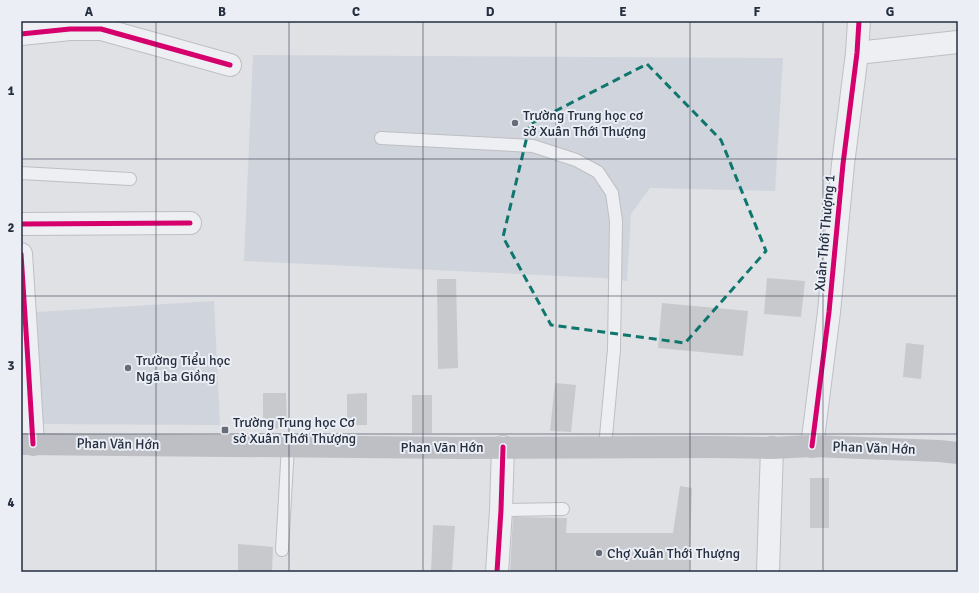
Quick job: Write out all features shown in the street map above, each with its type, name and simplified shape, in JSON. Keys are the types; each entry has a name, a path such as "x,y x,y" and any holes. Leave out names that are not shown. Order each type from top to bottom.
{"main road":[{"name":"Phan Văn Hớn","path":"27,444 503,448 772,448 812,446 931,450 958,453"}],"street":[{"name":"Xuân Thới Thượng 1","path":"812,446 830,312 843,164 857,53 859,21"},
{"path":"21,34 70,29 101,29 230,65"},
{"path":"857,53 958,42"},
{"path":"21,224 190,223"},
{"path":"21,254 28,362 27,444"},
{"path":"497,572 503,448"},
{"path":"768,572 772,448"}],"lane":[{"path":"381,138 533,146 576,160 598,172 612,193 616,221 614,349 605,447"},
{"path":"21,173 130,179"},
{"path":"282,550 288,446"},
{"path":"501,510 564,509"}],"highlighted area":[{"path":"647,64 721,140 766,251 685,343 551,325 503,237 530,124"}],"shaded area":[{"name":"Trường Trung học cơ sở Xuân Thới Thượng","path":"253,55 783,58 775,191 650,188 631,214 627,281 603,278 244,261"},
{"name":"Trường Tiểu học Ngã ba Giồng","path":"214,301 220,425 40,424 37,312"}],"building":[{"path":"767,278 805,281 801,317 764,314"},
{"path":"437,279 456,279 458,368 438,369"},
{"path":"662,303 748,311 743,356 658,348"},
{"path":"906,343 924,345 921,379 903,377"},
{"path":"555,383 576,385 571,432 550,431"},
{"path":"263,393 286,393 287,428 263,429"},
{"path":"367,393 367,425 347,425 347,394"},
{"path":"412,395 432,395 432,433 412,433"},
{"path":"810,478 829,478 829,528 810,528"},
{"name":"Chợ Xuân Thới Thượng","path":"680,486 692,488 689,572 510,572 513,517 567,518 566,533 673,533"},
{"path":"433,525 455,526 452,572 431,572"},
{"path":"238,544 273,547 272,572 238,572"}],"cycle path":[{"path":"812,446 829,312 843,164 857,53 859,21"},
{"path":"21,34 70,29 101,29 230,65"},
{"path":"21,224 190,223"},
{"path":"21,254 33,444"},
{"path":"497,572 503,447"}],"place":[{"name":"Trường Trung học cơ sở Xuân Thới Thượng","path":"515,123"},
{"name":"Trường Tiểu học Ngã ba Giồng","path":"128,368"},
{"name":"Trường Trung học Cơ sở Xuân Thới Thượng","path":"225,430"},
{"name":"Chợ Xuân Thới Thượng","path":"599,553"}]}
